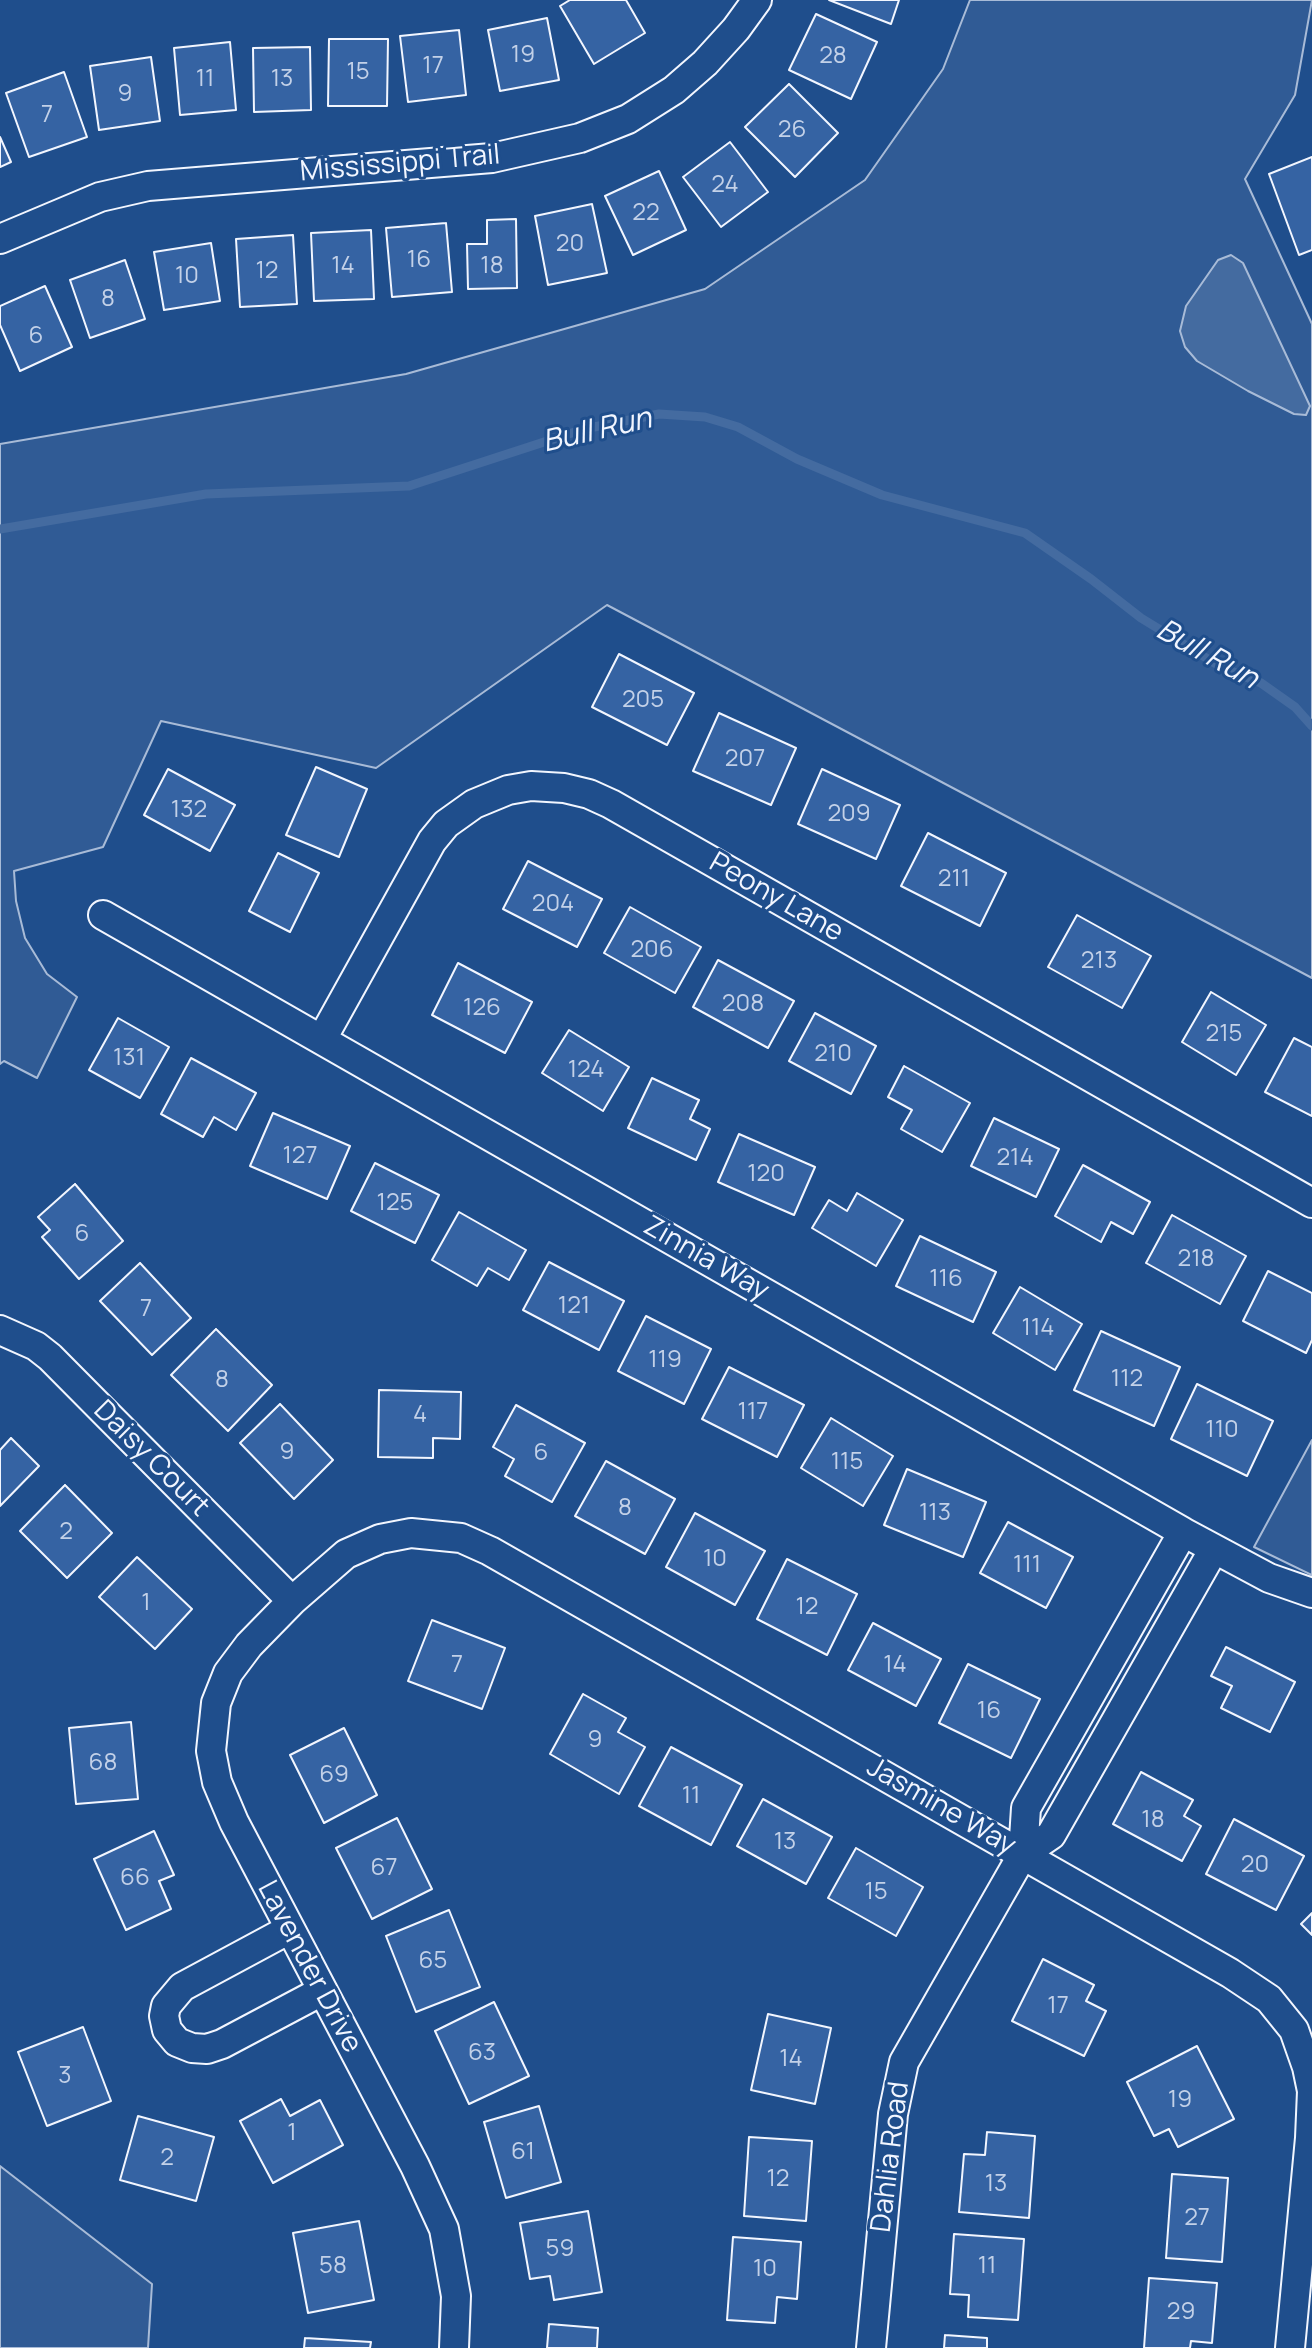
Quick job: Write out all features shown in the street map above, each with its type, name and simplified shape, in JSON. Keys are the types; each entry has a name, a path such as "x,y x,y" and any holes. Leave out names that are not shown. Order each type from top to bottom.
{"street":[{"name":"Mississippi Trail","path":"0,239 100,197 148,186 492,158 580,138 628,119 674,90 715,51 757,0"},
{"name":"Peony Lane","path":"322,1039 438,832 464,809 496,794 531,786 564,788 611,804 1312,1203"},
{"name":"Zinnia Way","path":"103,915 1183,1532 1281,1584 1312,1593"},
{"name":"Daisy Court","path":"0,1330 36,1346 50,1357 292,1601"},
{"name":"Dahlia Road","path":"1023,1854 1026,1808 1183,1532"},
{"name":"Jasmine Way","path":"292,1601 329,1567 362,1545 411,1533 461,1538 490,1551 1252,1986 1276,2006 1294,2030 1312,2091 1290,2348"},
{"name":"Dahlia Road","path":"871,2348 898,2078 910,2049 1023,1854 1051,1835 1214,1549"},
{"name":"Lavender Drive","path":"292,1601 236,1660 216,1703 211,1736 213,1767 222,1796 288,1930 415,2166 444,2229 456,2296 454,2348"},
{"path":"288,1930 182,1987 166,2006 164,2016 167,2030 177,2042 192,2048 207,2049 322,1991"}],"shaded area":[{"path":"970,0 1312,0 1295,95 1245,179 1312,324 1312,978 607,605 376,768 161,721 103,847 14,871 16,901 25,938 47,974 77,997 37,1078 4,1061 0,1064 0,444 406,374 705,289 865,180 943,69"},
{"path":"1231,255 1243,263 1310,406 1306,415 1294,414 1248,391 1197,361 1185,347 1180,331 1186,306 1218,260"},
{"path":"1312,1440 1312,1575 1254,1547"},
{"path":"0,2166 152,2284 148,2348 0,2348"}],"building":[{"path":"570,0 626,0 645,33 594,64 560,6"},
{"path":"829,0 899,0 891,24"},
{"path":"816,14 877,42 851,99 789,70"},
{"path":"547,18 559,80 500,91 488,30"},
{"path":"459,30 466,95 408,102 400,36"},
{"path":"329,39 388,39 387,106 328,106"},
{"path":"230,42 236,110 180,115 174,48"},
{"path":"310,47 311,110 254,112 253,48"},
{"path":"151,57 160,121 99,130 90,66"},
{"path":"64,72 87,137 29,157 6,93"},
{"path":"789,84 838,133 795,177 745,127"},
{"path":"0,137 11,162 0,167"},
{"path":"730,142 768,192 721,227 683,177"},
{"path":"1312,157 1312,250 1299,255 1269,174"},
{"path":"659,171 686,230 633,255 605,196"},
{"path":"592,204 607,273 548,285 535,216"},
{"path":"516,219 517,288 468,289 467,244 487,244 487,220"},
{"path":"446,223 452,292 392,297 386,228"},
{"path":"371,230 374,299 314,301 311,233"},
{"path":"293,235 297,304 240,307 236,239"},
{"path":"211,243 220,301 164,310 154,252"},
{"path":"125,260 145,319 90,338 70,280"},
{"path":"45,286 72,347 20,371 0,325 0,306"},
{"path":"619,654 694,693 667,745 592,707"},
{"path":"719,713 796,748 771,805 693,771"},
{"path":"316,767 367,789 339,857 286,835"},
{"path":"168,769 235,805 210,851 144,815"},
{"path":"822,769 900,805 876,859 798,824"},
{"path":"928,833 1006,873 980,926 901,886"},
{"path":"278,853 319,873 290,932 249,911"},
{"path":"528,861 602,899 577,947 503,909"},
{"path":"630,907 701,947 675,993 604,953"},
{"path":"1077,915 1151,956 1122,1008 1048,967"},
{"path":"718,960 794,1001 768,1048 693,1007"},
{"path":"458,963 532,1002 505,1053 432,1015"},
{"path":"1211,992 1266,1025 1236,1075 1182,1042"},
{"path":"815,1013 876,1046 851,1094 789,1061"},
{"path":"118,1018 169,1047 140,1098 89,1070"},
{"path":"569,1030 629,1067 603,1111 542,1073"},
{"path":"1294,1038 1312,1047 1312,1116 1265,1092"},
{"path":"191,1058 256,1093 236,1130 214,1117 203,1137 161,1114"},
{"path":"904,1066 970,1103 942,1152 901,1129 912,1110 888,1097"},
{"path":"652,1078 699,1100 690,1119 710,1129 696,1160 628,1128"},
{"path":"273,1113 350,1146 327,1199 250,1166"},
{"path":"994,1118 1059,1149 1036,1197 971,1166"},
{"path":"739,1134 815,1167 794,1215 718,1182"},
{"path":"375,1163 439,1195 415,1243 351,1211"},
{"path":"1083,1165 1150,1202 1133,1234 1111,1222 1101,1242 1055,1216"},
{"path":"75,1184 123,1241 79,1279 42,1237 50,1230 38,1217"},
{"path":"857,1193 903,1220 876,1266 812,1228 829,1200 847,1211"},
{"path":"459,1212 526,1250 509,1280 488,1268 477,1286 432,1260"},
{"path":"1172,1215 1246,1256 1220,1304 1146,1263"},
{"path":"920,1236 996,1272 973,1322 896,1286"},
{"path":"549,1262 624,1301 599,1350 523,1310"},
{"path":"140,1263 191,1318 152,1355 100,1301"},
{"path":"1268,1271 1312,1293 1312,1340 1306,1353 1243,1321"},
{"path":"1020,1287 1082,1324 1055,1370 993,1333"},
{"path":"646,1316 711,1349 684,1404 618,1371"},
{"path":"216,1329 272,1385 228,1431 171,1375"},
{"path":"1101,1331 1180,1367 1154,1426 1074,1390"},
{"path":"729,1367 804,1405 777,1457 702,1419"},
{"path":"1197,1384 1273,1421 1247,1476 1171,1439"},
{"path":"379,1390 461,1392 460,1439 433,1438 433,1458 378,1457"},
{"path":"280,1404 333,1460 294,1499 240,1443"},
{"path":"516,1405 585,1443 552,1502 505,1476 514,1459 493,1447"},
{"path":"831,1418 893,1456 863,1506 801,1468"},
{"path":"11,1438 39,1466 0,1506 0,1450"},
{"path":"606,1461 675,1499 645,1554 575,1516"},
{"path":"907,1469 986,1502 963,1557 884,1525"},
{"path":"65,1485 112,1533 67,1578 20,1531"},
{"path":"695,1513 765,1551 735,1605 666,1567"},
{"path":"1008,1522 1073,1557 1046,1608 980,1573"},
{"path":"137,1557 192,1609 155,1649 99,1597"},
{"path":"787,1559 857,1594 827,1655 757,1619"},
{"path":"432,1620 505,1648 482,1709 408,1681"},
{"path":"873,1623 941,1659 916,1706 848,1670"},
{"path":"1226,1647 1295,1682 1270,1732 1221,1708 1232,1686 1211,1676"},
{"path":"968,1664 1040,1699 1011,1758 939,1723"},
{"path":"583,1694 626,1718 618,1732 645,1747 619,1794 550,1754"},
{"path":"131,1722 138,1799 76,1804 69,1728"},
{"path":"344,1728 377,1795 324,1823 290,1755"},
{"path":"671,1747 742,1785 711,1845 639,1806"},
{"path":"1141,1772 1193,1800 1184,1816 1201,1826 1182,1861 1113,1824"},
{"path":"763,1799 832,1837 806,1884 737,1846"},
{"path":"397,1818 432,1889 372,1919 336,1848"},
{"path":"1234,1819 1304,1856 1276,1910 1206,1874"},
{"path":"154,1831 174,1875 159,1881 171,1909 126,1930 94,1859"},
{"path":"856,1848 923,1887 896,1936 828,1898"},
{"path":"449,1910 480,1987 416,2012 386,1936"},
{"path":"1312,1913 1312,1935 1301,1924"},
{"path":"1043,1959 1094,1985 1086,2001 1106,2011 1084,2056 1012,2021"},
{"path":"494,2002 529,2076 469,2104 435,2031"},
{"path":"768,2014 831,2028 815,2104 751,2090"},
{"path":"83,2027 111,2101 47,2126 18,2052"},
{"path":"1197,2046 1234,2119 1178,2147 1169,2129 1154,2136 1127,2082"},
{"path":"281,2099 290,2116 320,2100 343,2145 273,2183 240,2121"},
{"path":"539,2106 561,2182 506,2198 484,2122"},
{"path":"138,2116 214,2137 196,2201 120,2180"},
{"path":"987,2132 1035,2136 1029,2218 959,2212 964,2154 985,2155"},
{"path":"749,2137 812,2141 806,2221 744,2216"},
{"path":"1172,2174 1228,2178 1222,2262 1166,2258"},
{"path":"588,2211 602,2292 554,2300 550,2276 530,2279 520,2223"},
{"path":"359,2221 374,2300 308,2313 293,2233"},
{"path":"954,2234 1024,2239 1018,2320 968,2317 969,2295 950,2294"},
{"path":"733,2237 801,2242 797,2299 777,2297 775,2323 727,2320"},
{"path":"1149,2278 1217,2283 1212,2343 1191,2341 1190,2348 1144,2348"},
{"path":"549,2324 598,2328 597,2348 547,2348"},
{"path":"945,2335 987,2338 987,2348 944,2348"},
{"path":"305,2338 371,2342 370,2348 304,2348"}],"waterway":[{"name":"Bull Run","path":"0,529 206,494 409,486 584,429 659,414 705,417 738,427 797,459 882,495 1025,533 1141,618 1221,667 1261,683 1295,707 1312,726"}]}
